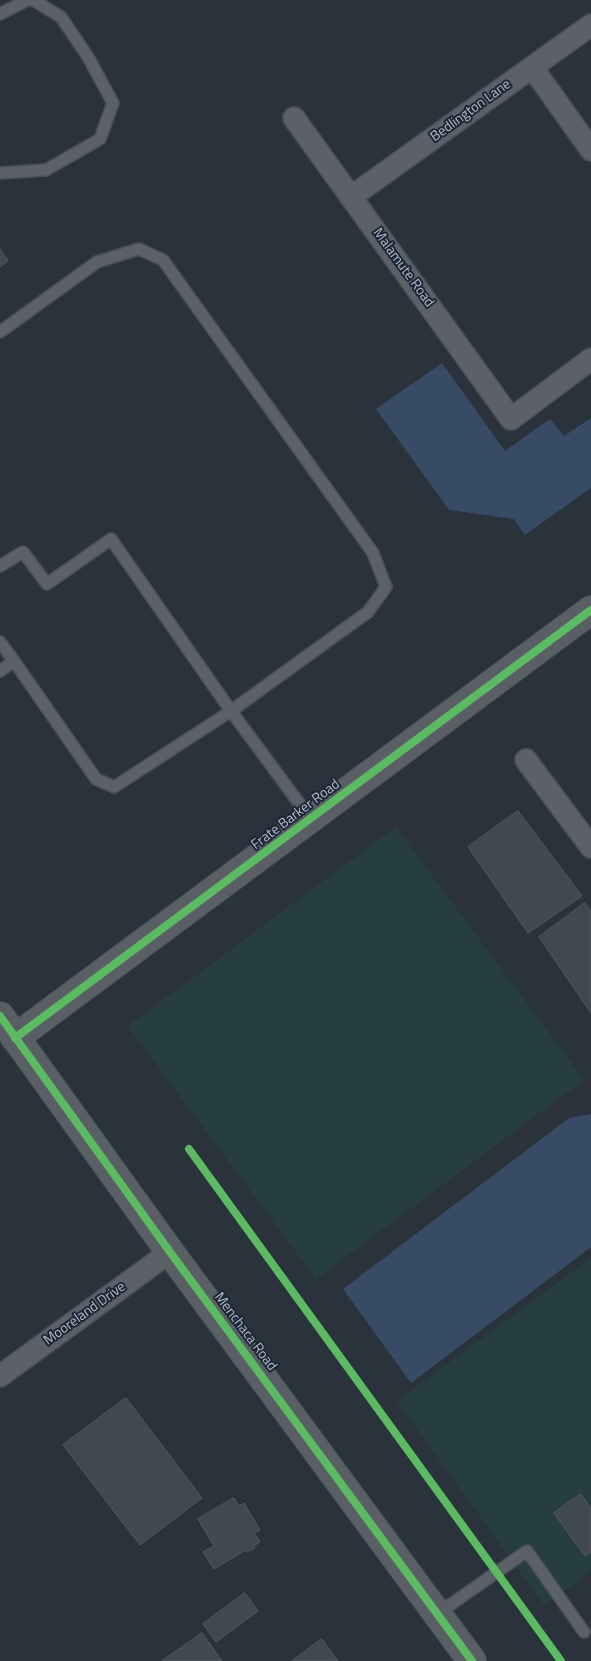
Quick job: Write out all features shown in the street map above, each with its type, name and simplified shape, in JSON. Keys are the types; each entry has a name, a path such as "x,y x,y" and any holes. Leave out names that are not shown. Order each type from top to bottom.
{"main road":[{"name":"Frate Barker Road","path":"16,1038 591,610"},
{"name":"Menchaca Road","path":"0,1016 170,1252 472,1661"}],"street":[{"name":"Bedlington Lane","path":"351,197 591,25"},
{"path":"532,67 591,150"},
{"name":"Malamute Road","path":"294,118 511,418 591,359"},
{"path":"526,760 591,847"},
{"name":"Mooreland Drive","path":"0,1376 170,1252"}],"lane":[{"path":"0,14 27,0"},
{"path":"0,173 46,170 100,139 113,103 88,57 61,17 33,0"},
{"path":"0,332 97,262 139,249 163,260 373,553 386,587 368,612 231,711 114,787 96,779 0,642"},
{"path":"0,566 22,552 47,584 111,539 231,711 311,819"},
{"path":"0,671 14,661"},
{"path":"438,1614 527,1551 584,1632"}],"green space":[{"path":"396,827 584,1080 316,1279 128,1026"},
{"path":"591,1258 591,1571 544,1605 397,1401"}],"water":[{"path":"442,363 505,451 550,419 564,436 591,418 591,488 525,535 514,519 449,510 376,409"},
{"path":"591,1114 591,1247 411,1383 343,1289 569,1118"}],"building":[{"path":"0,249 8,261 0,267"},
{"path":"518,811 582,896 528,933 468,847"},
{"path":"585,903 591,911 591,1013 539,937"},
{"path":"126,1398 202,1498 140,1545 63,1445"},
{"path":"581,1494 591,1509 591,1552 585,1556 554,1513"},
{"path":"234,1498 239,1506 244,1503 260,1530 254,1533 260,1542 254,1546 255,1548 247,1552 246,1550 214,1569 203,1552 214,1546 198,1519"},
{"path":"245,1593 258,1611 216,1642 203,1624"},
{"path":"202,1633 222,1661 162,1661"},
{"path":"322,1639 338,1661 292,1661"}],"cycle path":[{"path":"15,1038 591,610"},
{"path":"0,1016 170,1252 472,1661"},
{"path":"189,1149 561,1661"}]}
